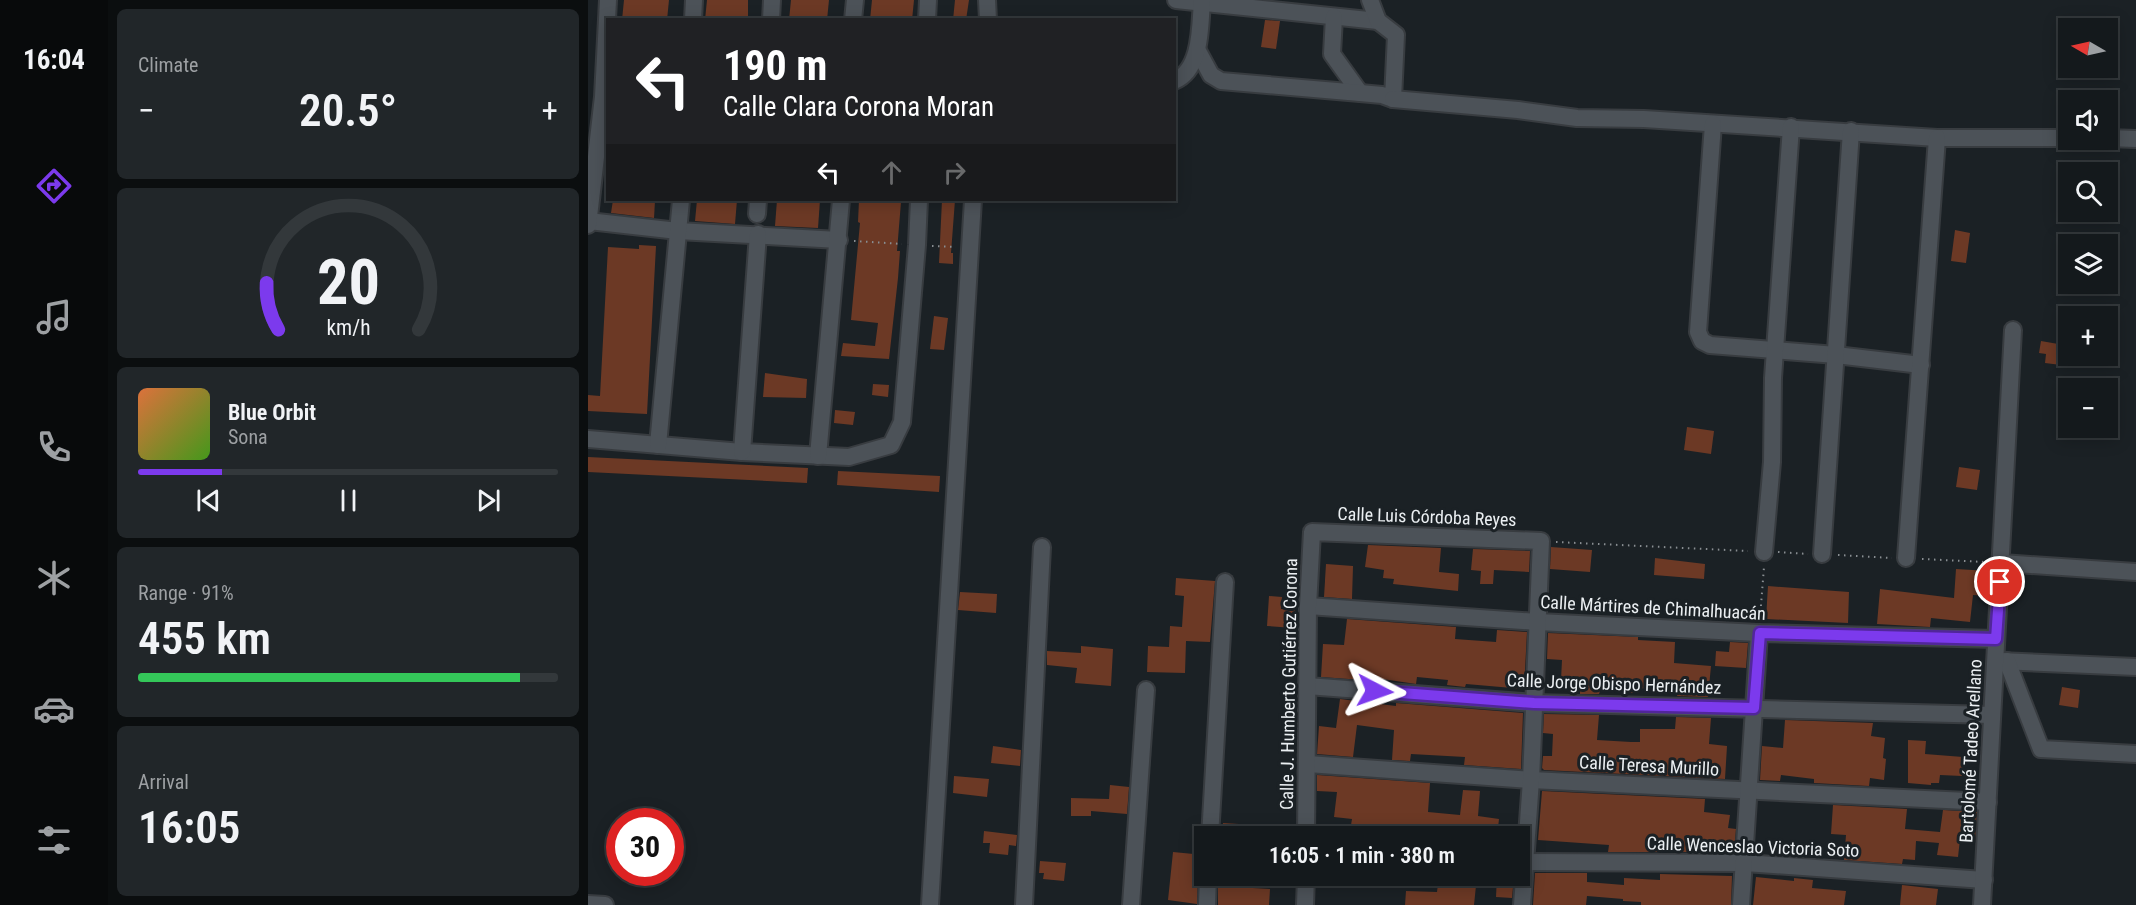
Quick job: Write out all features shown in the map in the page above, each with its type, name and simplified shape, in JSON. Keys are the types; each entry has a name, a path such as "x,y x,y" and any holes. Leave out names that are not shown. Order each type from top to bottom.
{"street":[{"path":"607,18 608,0"},
{"path":"693,18 694,0"},
{"path":"771,18 772,0"},
{"path":"853,18 855,0"},
{"path":"927,18 928,0"},
{"path":"987,0 988,18"},
{"path":"1176,0 1378,21"},
{"path":"1370,0 1378,21 1395,35 1393,99"},
{"path":"1176,80 1183,78 1198,51 1202,1"},
{"path":"1334,17 1332,54 1360,93"},
{"path":"588,225 606,24"},
{"path":"1198,51 1211,75 1221,81 1382,95 1393,99 1518,110 1576,118 1644,119 1791,127 1937,138 2058,138"},
{"path":"1713,124 1698,332 1702,341 1710,345 1921,364"},
{"path":"1764,552 1772,462 1776,351 1791,127"},
{"path":"1822,554 1851,131"},
{"path":"1906,558 1937,138"},
{"path":"2118,138 2136,139"},
{"path":"658,445 681,201"},
{"path":"818,456 841,201"},
{"path":"588,439 742,452 849,457 891,445 902,422 919,201"},
{"path":"930,905 973,201"},
{"path":"588,220 678,231 839,240"},
{"path":"742,452 758,234"},
{"name":"Bartolomé Tadeo Arellano","path":"1982,905 1992,715 2001,661 1996,639 2002,563 2013,330"},
{"name":"Calle Luis Córdoba Reyes","path":"1312,532 1541,541 1538,622"},
{"name":"Calle J. Humberto Gutiérrez Corona","path":"1306,826 1308,606 1312,532"},
{"path":"1024,905 1042,547"},
{"path":"2002,563 2136,572"},
{"path":"1211,826 1225,582"},
{"name":"Calle Mártires de Chimalhuacán","path":"1308,606 1538,622 1760,633 1996,639"},
{"path":"1527,826 1531,780 1538,622"},
{"path":"1741,905 1760,633"},
{"path":"2136,667 2001,661 2041,749 2136,754"},
{"name":"Calle Jorge Obispo Hernández","path":"1307,686 1534,703 1992,715"},
{"path":"1131,905 1146,690"},
{"name":"Calle Teresa Murillo","path":"1308,764 1531,780 1988,802"},
{"name":"Calle Wenceslao Victoria Soto","path":"1530,862 1745,863 1984,880"},
{"path":"1207,905 1208,886"},
{"path":"1305,905 1306,886"},
{"path":"1522,886 1522,905"},
{"path":"588,904 605,905"}],"path":[{"path":"1760,633 1764,552"}],"building":[{"path":"624,0 669,0 667,18 622,18"},
{"path":"707,0 748,0 748,18 705,18"},
{"path":"791,0 829,0 827,18 789,18"},
{"path":"872,0 914,0 912,18 870,18"},
{"path":"955,0 969,0 966,18 953,18"},
{"path":"1265,20 1280,21 1276,49 1261,47"},
{"path":"613,201 655,201 654,218 611,213"},
{"path":"697,201 737,201 735,224 695,221"},
{"path":"777,201 820,201 818,228 775,226"},
{"path":"859,201 901,202 897,251 900,251 898,278 889,359 841,356 843,343 875,346 878,323 851,320 860,223 858,222"},
{"path":"942,201 955,201 951,253 953,253 953,264 939,263"},
{"path":"1955,230 1970,233 1966,263 1951,261"},
{"path":"639,245 656,246 647,414 588,411 588,395 600,396 608,247 639,249"},
{"path":"934,316 948,318 944,350 930,349"},
{"path":"2041,341 2058,344 2058,365 2045,363 2046,354 2039,353"},
{"path":"765,373 807,379 806,398 763,397"},
{"path":"873,384 889,385 888,397 872,395"},
{"path":"835,410 855,412 853,425 834,423"},
{"path":"1687,427 1714,431 1711,454 1684,450"},
{"path":"588,457 808,468 807,483 588,472"},
{"path":"1959,467 1980,470 1977,490 1956,487"},
{"path":"838,471 940,476 939,492 837,485"},
{"path":"1368,545 1441,548 1439,572 1459,574 1458,591 1393,584 1394,579 1383,578 1384,570 1365,567"},
{"path":"1551,547 1592,550 1590,572 1550,569"},
{"path":"1473,549 1530,551 1529,572 1494,570 1493,584 1480,584 1481,571 1471,570"},
{"path":"1655,558 1705,564 1704,579 1654,575"},
{"path":"1326,564 1353,566 1352,599 1324,597"},
{"path":"1956,569 1989,571 1987,596 1973,595 1970,622 1931,618 1930,627 1877,624 1880,589 1954,598"},
{"path":"1176,578 1215,581 1210,642 1186,641 1185,673 1147,672 1148,646 1169,647 1170,626 1182,627 1184,596 1175,595"},
{"path":"1768,586 1849,592 1848,623 1766,619"},
{"path":"960,592 997,594 996,613 958,610"},
{"path":"1269,596 1282,597 1281,609 1295,610 1294,628 1267,626"},
{"path":"1347,619 1456,627 1455,639 1496,642 1497,630 1527,632 1524,689 1466,684 1465,687 1447,685 1448,680 1417,677 1416,684 1369,677 1369,680 1362,680 1321,677 1323,644 1344,645"},
{"path":"1548,633 1638,637 1638,640 1675,642 1674,663 1711,666 1708,697 1677,696 1672,693 1672,690 1635,688 1634,693 1600,691 1599,694 1580,694 1580,680 1561,680 1562,660 1547,659"},
{"path":"1730,642 1748,643 1746,668 1715,666 1716,651 1729,652"},
{"path":"1081,646 1113,649 1111,686 1075,683 1077,668 1047,665 1047,651 1081,653"},
{"path":"2062,687 2080,690 2078,708 2059,705"},
{"path":"1340,699 1396,706 1396,703 1523,713 1521,769 1464,765 1465,757 1411,754 1410,761 1392,760 1394,730 1357,725 1353,757 1317,754 1319,726 1336,728"},
{"path":"1544,714 1599,715 1597,740 1631,742 1640,742 1640,729 1675,729 1676,717 1711,718 1709,744 1727,746 1725,779 1544,770 1542,768 1543,756 1552,756 1553,734 1543,733"},
{"path":"1785,720 1873,723 1871,736 1885,738 1884,780 1870,778 1869,786 1814,783 1814,779 1781,775 1780,781 1760,780 1762,746 1783,748"},
{"path":"1908,740 1926,741 1925,754 1963,757 1962,776 1940,775 1939,783 1931,783 1931,785 1908,783"},
{"path":"993,746 1021,750 1020,766 991,763"},
{"path":"1317,775 1430,783 1428,812 1460,815 1463,790 1480,791 1478,816 1499,819 1498,826 1351,825 1352,819 1334,817 1337,792 1317,791"},
{"path":"954,776 989,779 987,797 953,793"},
{"path":"1110,785 1129,787 1127,814 1091,811 1091,816 1071,816 1071,798 1109,799"},
{"path":"1542,791 1705,799 1704,812 1730,815 1728,828 1736,829 1734,852 1608,852 1609,845 1538,840"},
{"path":"1833,805 1907,809 1905,829 1940,832 1943,810 1977,812 1975,841 1960,839 1958,857 1937,855 1939,843 1916,841 1915,860 1903,859 1902,864 1844,860 1846,835 1831,834"},
{"path":"1223,823 1255,825 1255,826 1223,826"},
{"path":"984,831 1017,835 1016,846 1009,845 1008,855 989,853 990,843 983,843"},
{"path":"1173,852 1194,854 1194,886 1198,886 1197,904 1168,900"},
{"path":"1040,861 1066,863 1064,881 1043,879 1044,873 1039,873"},
{"path":"1535,873 1587,873 1587,882 1624,885 1624,878 1660,880 1660,874 1732,876 1731,905 1641,905 1641,902 1623,901 1623,899 1587,896 1586,905 1533,905"},
{"path":"1756,877 1794,881 1794,878 1813,880 1812,888 1846,891 1844,905 1753,905"},
{"path":"1902,885 1938,889 1936,905 1900,905"},
{"path":"1218,886 1270,889 1269,905 1218,905"},
{"path":"1438,886 1476,886 1474,905 1405,905 1406,891 1437,892"},
{"path":"1497,886 1513,886 1512,898 1496,897"}],"route":[{"path":"1375,691 1534,703 1754,708 1760,633 1996,639 2000,582"}]}
